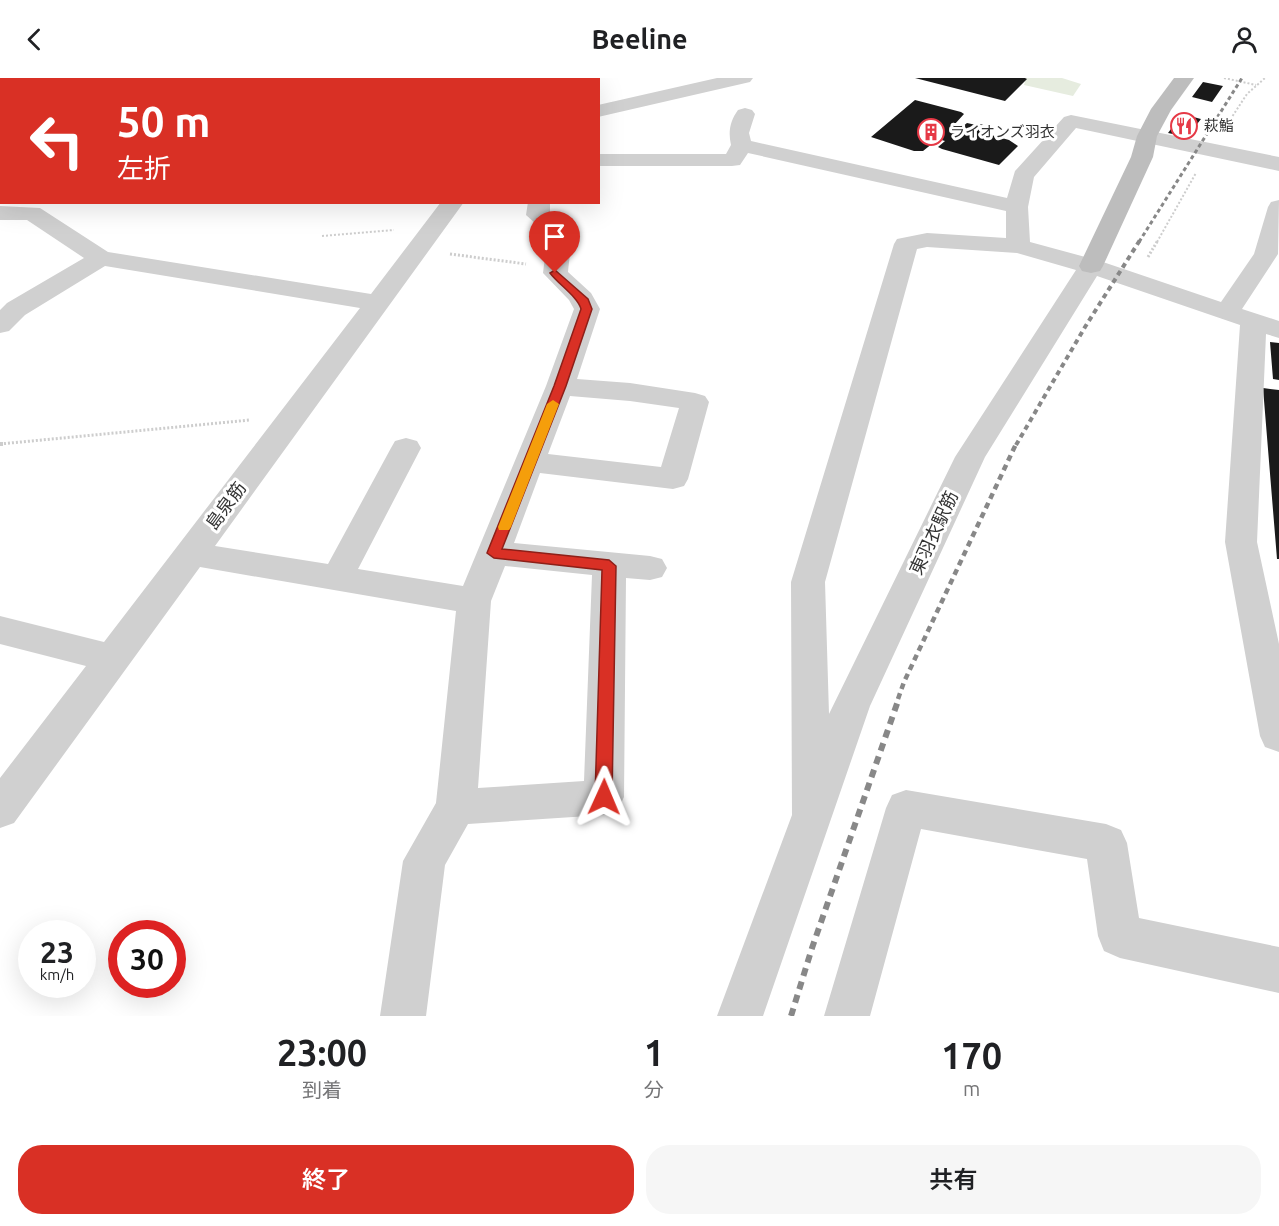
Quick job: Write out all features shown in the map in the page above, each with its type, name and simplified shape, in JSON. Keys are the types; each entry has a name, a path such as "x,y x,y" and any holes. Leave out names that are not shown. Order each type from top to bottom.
{"street":[{"path":"600,111 743,78"},
{"name":"東羽衣駅筋","path":"740,1016 851,706 969,457 1091,266 1142,157 1147,136 1161,109 1184,78"},
{"path":"600,160 732,160 742,145 739,133 745,114"},
{"path":"1018,246 1017,207 1023,176 1071,121 1279,164"},
{"path":"742,145 1017,207"},
{"name":"島泉筋","path":"0,810 451,204"},
{"path":"403,1016 424,861 456,807 474,601 560,386 587,309 585,301 555,273 559,241 557,231 538,215 539,204"},
{"path":"1279,207 1266,254 1253,322 1241,542 1279,736"},
{"path":"0,213 32,213 101,258 376,303"},
{"path":"812,815 808,582 906,244 927,240 1018,246 1091,266 1253,322"},
{"path":"0,325 16,309 101,258"},
{"path":"530,462 673,479 695,402 630,392 560,386"},
{"path":"337,578 406,448"},
{"path":"494,553 609,566 650,568"},
{"path":"191,554 474,601"},
{"path":"456,807 604,797 609,566"},
{"path":"0,630 113,659"},
{"path":"846,1016 906,808 1106,843 1120,936 1279,970"}],"path":[{"path":"1224,78 1256,86"},
{"path":"1134,282 1210,148 1247,93 1265,78"},
{"path":"322,236 343,233 425,239 556,268"},
{"path":"0,444 292,416"}],"shaded area":[{"path":"1026,78 1062,78 1081,84 1073,96 1024,85"}],"building":[{"path":"915,78 1025,78 1027,79 1005,101"},
{"path":"1203,82 1223,86 1212,102 1192,97"},
{"name":"ライオンズ羽衣","path":"915,100 961,112 964,114 954,125 962,127 967,123 976,125 972,130 980,124 990,127 984,133 1009,140 1018,146 999,165 942,149 938,147 945,141 938,139 923,151 914,151 871,137"},
{"name":"萩鮨","path":"1182,114 1201,119 1187,137 1168,133"},
{"path":"1270,342 1279,343 1279,380 1273,379"},
{"path":"1263,388 1279,390 1279,559 1277,559"}],"railway":[{"path":"1139,242 1242,78"},
{"path":"1016,445 1085,327 1140,240"},
{"path":"898,699 1016,444"},
{"path":"791,1016 812,948 899,698"}],"slow traffic":[{"path":"504,527 553,404"}],"place":[{"name":"萩鮨","path":"1184,126"},
{"name":"ライオンズ羽衣","path":"931,132"}],"route":[{"path":"555,273 585,301 587,309 560,386 494,553 609,566 604,797"}]}
